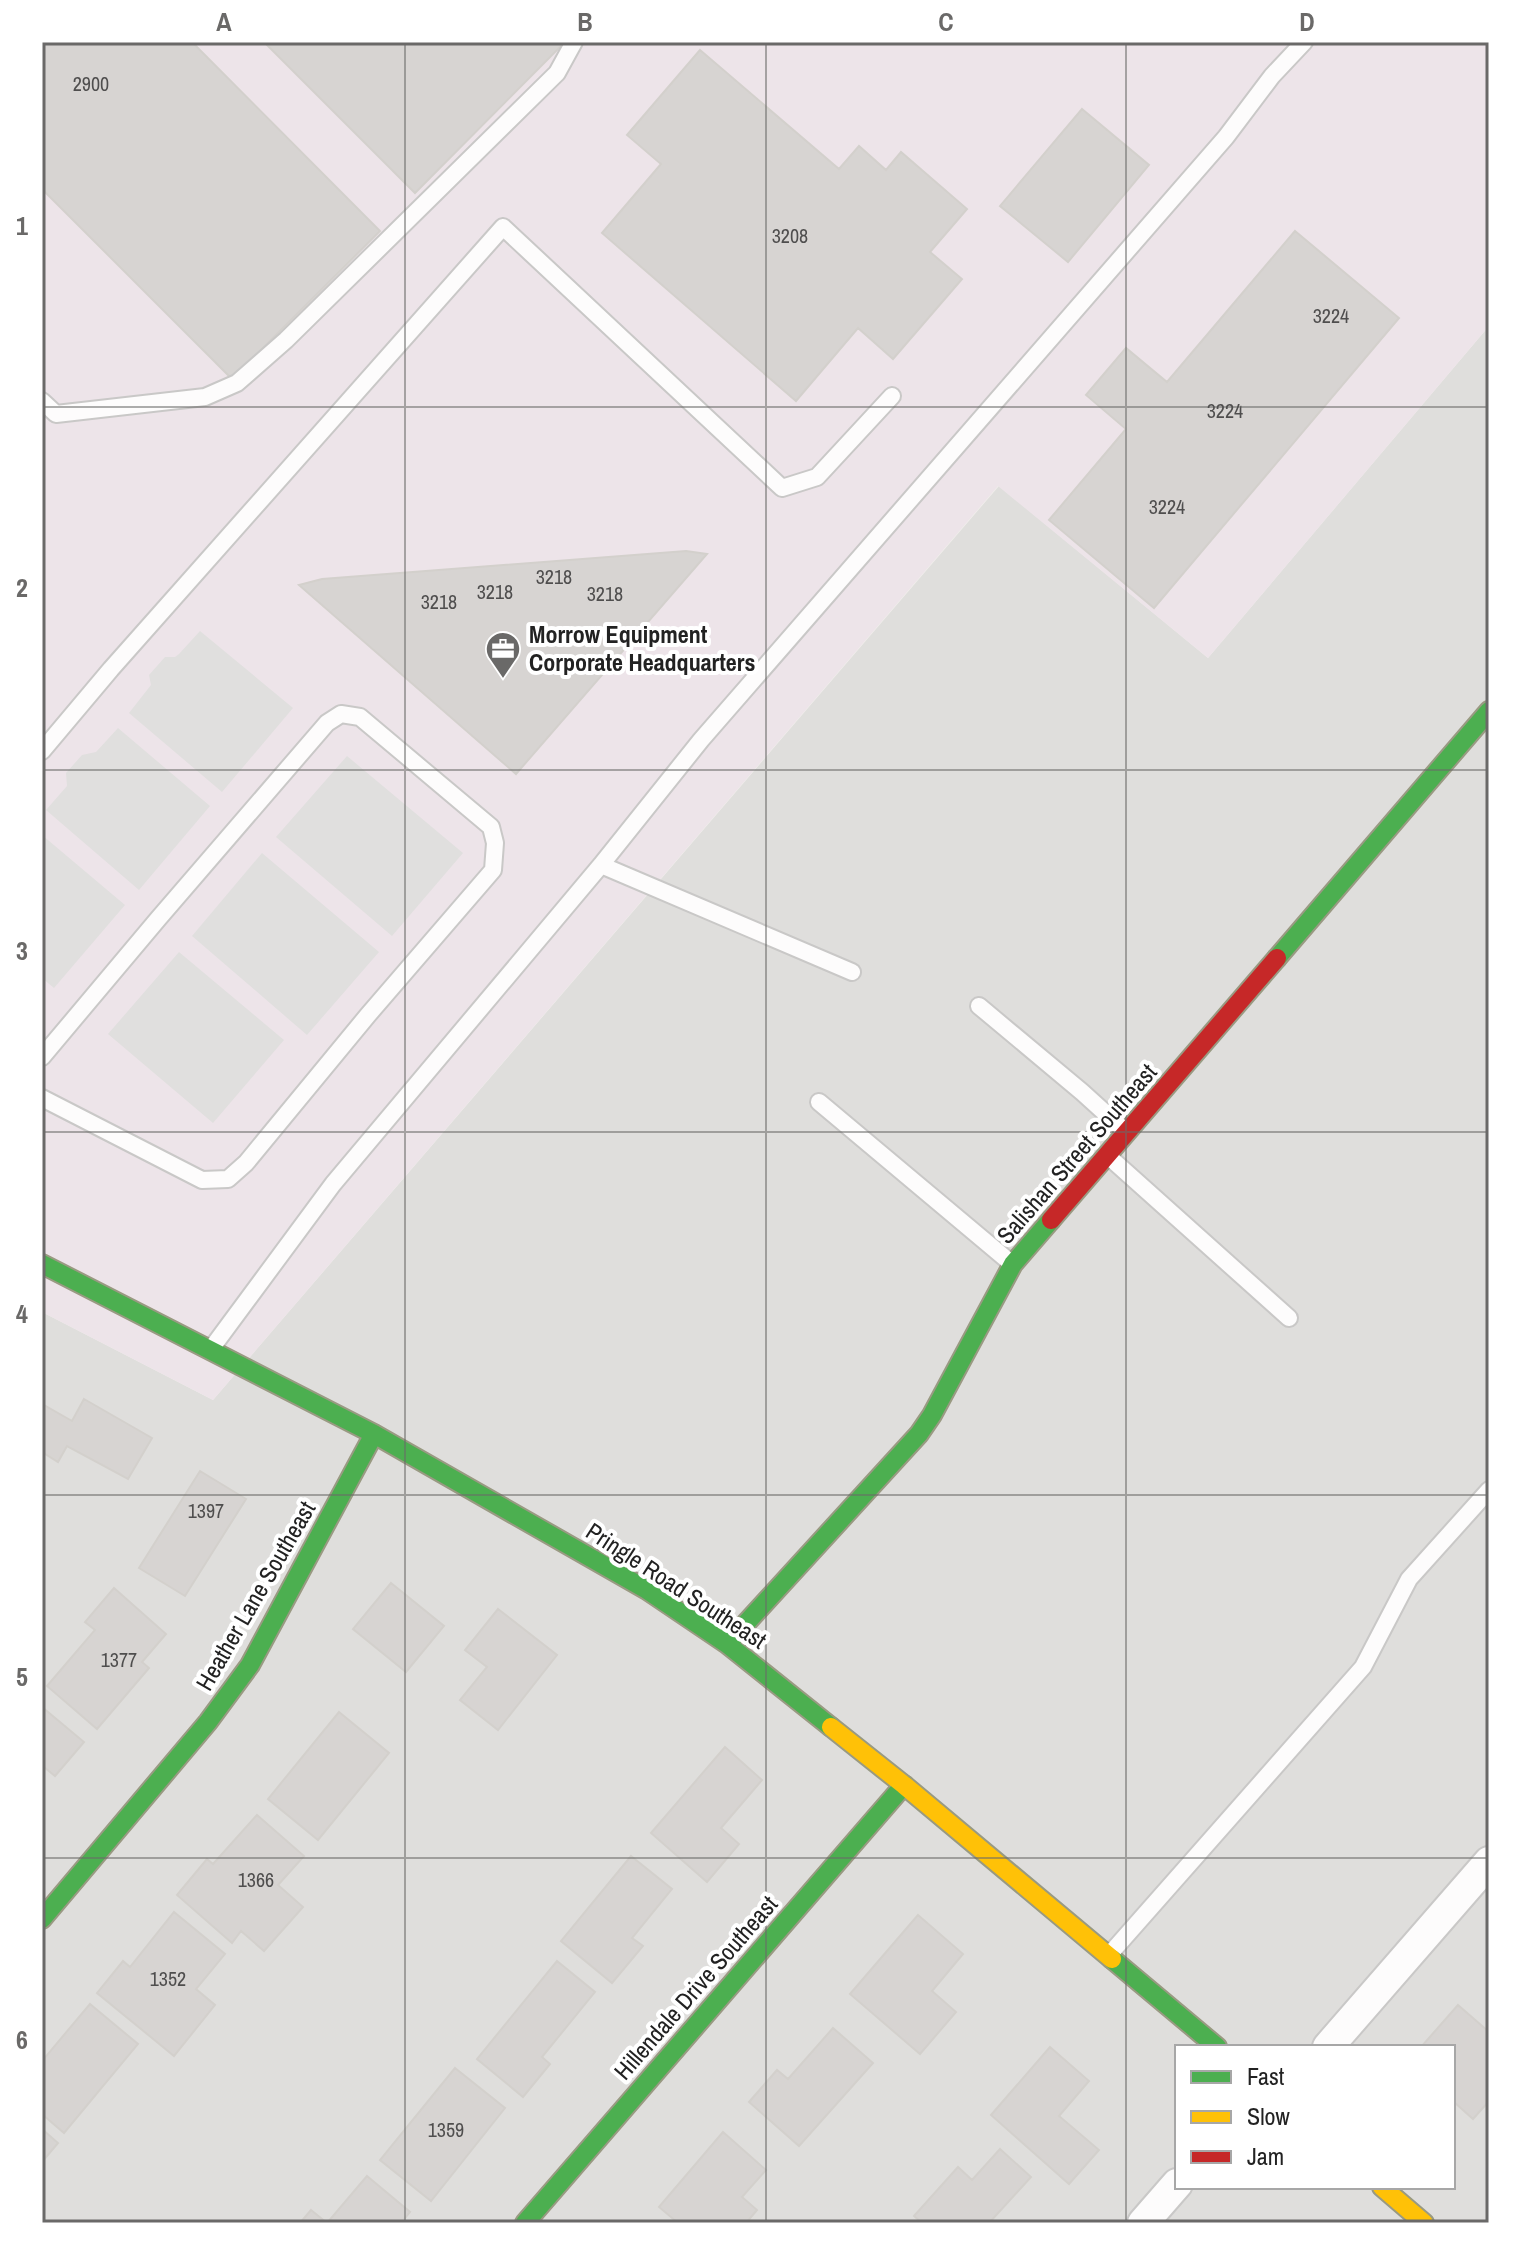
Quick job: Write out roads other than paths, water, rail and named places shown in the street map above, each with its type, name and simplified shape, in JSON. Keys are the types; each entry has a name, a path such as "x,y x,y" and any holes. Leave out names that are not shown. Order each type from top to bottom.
{"street":[{"name":"Salishan Street Southeast","path":"727,1644 919,1434 1013,1264 1489,711"},
{"name":"Pringle Road Southeast","path":"42,1264 374,1434 647,1590 727,1644 904,1785 1215,2045"},
{"name":"Heather Lane Southeast","path":"42,1919 208,1722 250,1665 374,1434"},
{"name":"Hillendale Drive Southeast","path":"525,2223 904,1785"},
{"path":"1330,2045 1489,1862"},
{"path":"1143,2223 1175,2186"},
{"path":"1384,2189 1424,2223"}],"lane":[{"path":"42,401 56,414 205,397 237,383 297,329 557,73 574,42"},
{"path":"210,1350 333,1184 601,865 701,740 1226,137 1272,76 1304,42"},
{"path":"42,751 503,227 782,488 817,477 892,396"},
{"path":"42,1057 284,771 327,723 341,714 360,717 491,827 495,843 493,870 246,1163 228,1179 202,1180 42,1098"},
{"path":"601,865 852,972"},
{"path":"979,1006 1126,1133"},
{"path":"819,1102 1013,1264"},
{"path":"1107,1155 1289,1318"},
{"path":"1108,1956 1363,1667 1409,1579 1489,1490"}],"place":[{"name":"Morrow Equipment Corporate Headquarters","path":"503,680"}]}
